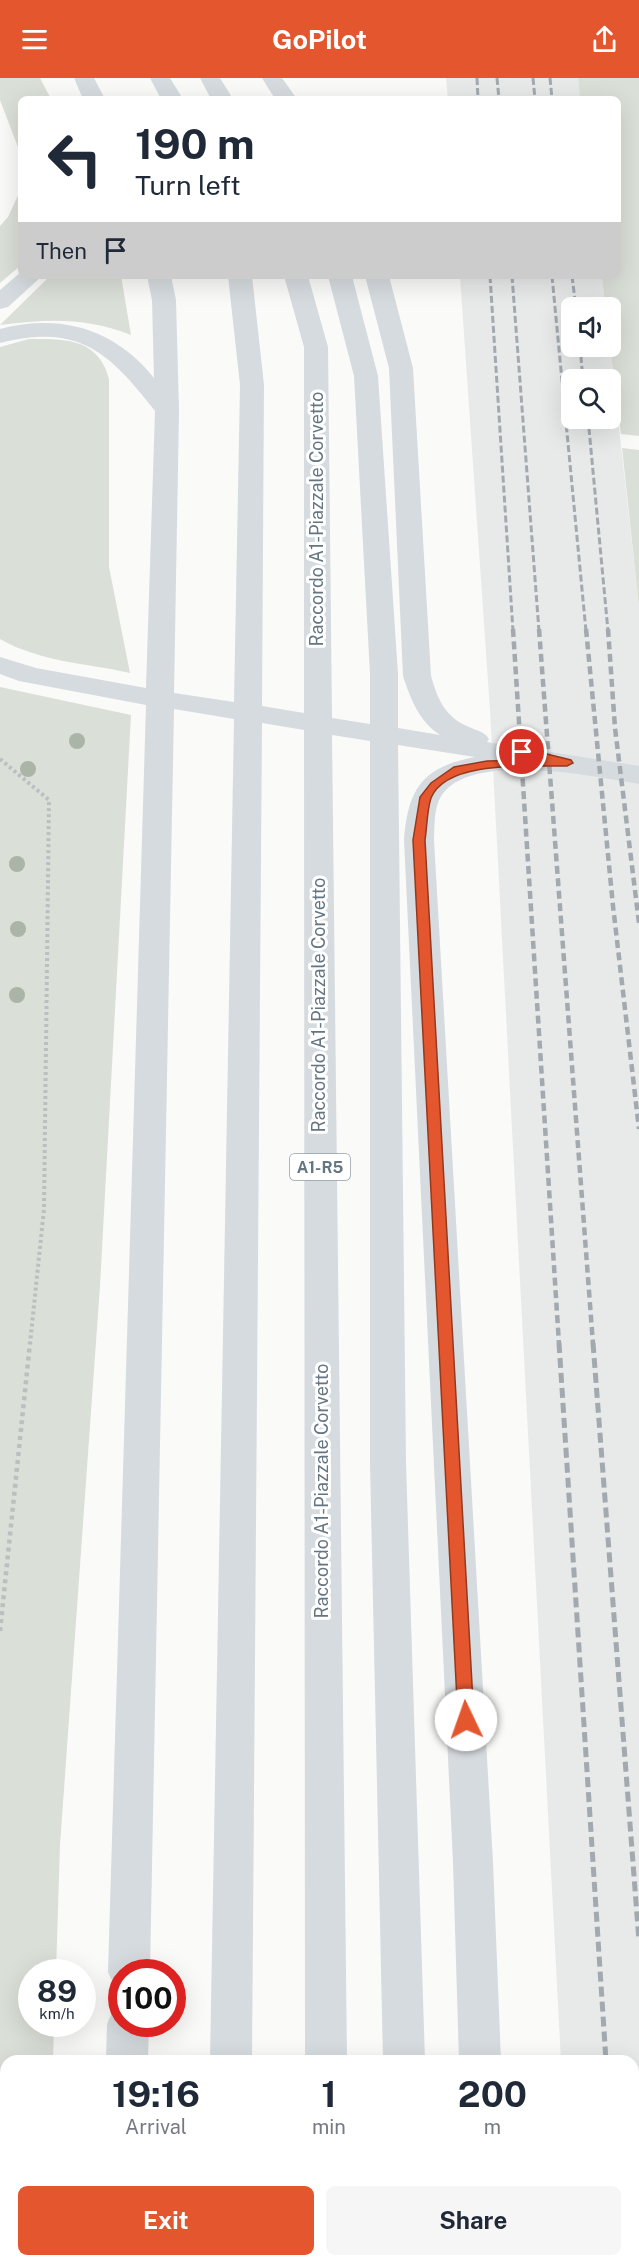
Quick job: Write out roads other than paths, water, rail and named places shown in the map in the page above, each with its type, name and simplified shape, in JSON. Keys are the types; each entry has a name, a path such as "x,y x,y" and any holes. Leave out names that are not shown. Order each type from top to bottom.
{"highway":[{"path":"160,78 170,96"},
{"path":"210,78 220,96"},
{"path":"271,78 276,96"},
{"path":"271,78 284,96"},
{"path":"0,302 27,279"},
{"path":"129,1959 167,411 164,300 160,279"},
{"path":"231,2055 252,385 240,279"},
{"name":"Raccordo A1-Piazzale Corvetto","path":"297,279 316,347 326,2055"},
{"path":"341,279 366,376 384,674 388,1463 404,2055"},
{"path":"378,279 401,368 417,676 426,705 437,719 450,729 470,737 567,763"},
{"path":"0,336 30,331 63,330 91,337 114,348 167,411"},
{"path":"0,665 29,675 87,687 639,775"},
{"path":"480,2055 473,1862 419,840 426,797 435,785 458,770 487,764 567,763"},
{"path":"127,2055 128,2037"}],"railway":[{"path":"477,78 478,96"},
{"path":"497,78 499,96"},
{"path":"533,78 535,96"},
{"path":"550,78 552,96"},
{"path":"490,279 513,631"},
{"path":"512,279 539,631"},
{"path":"552,279 586,631"},
{"path":"572,279 575,297"},
{"path":"581,357 582,369"},
{"path":"589,429 608,631"},
{"path":"513,629 559,1344"},
{"path":"539,629 593,1344"},
{"path":"586,629 613,906 639,1129"},
{"path":"608,629 615,728 639,923"},
{"path":"559,1343 606,2055"},
{"path":"593,1343 639,1941"}]}
